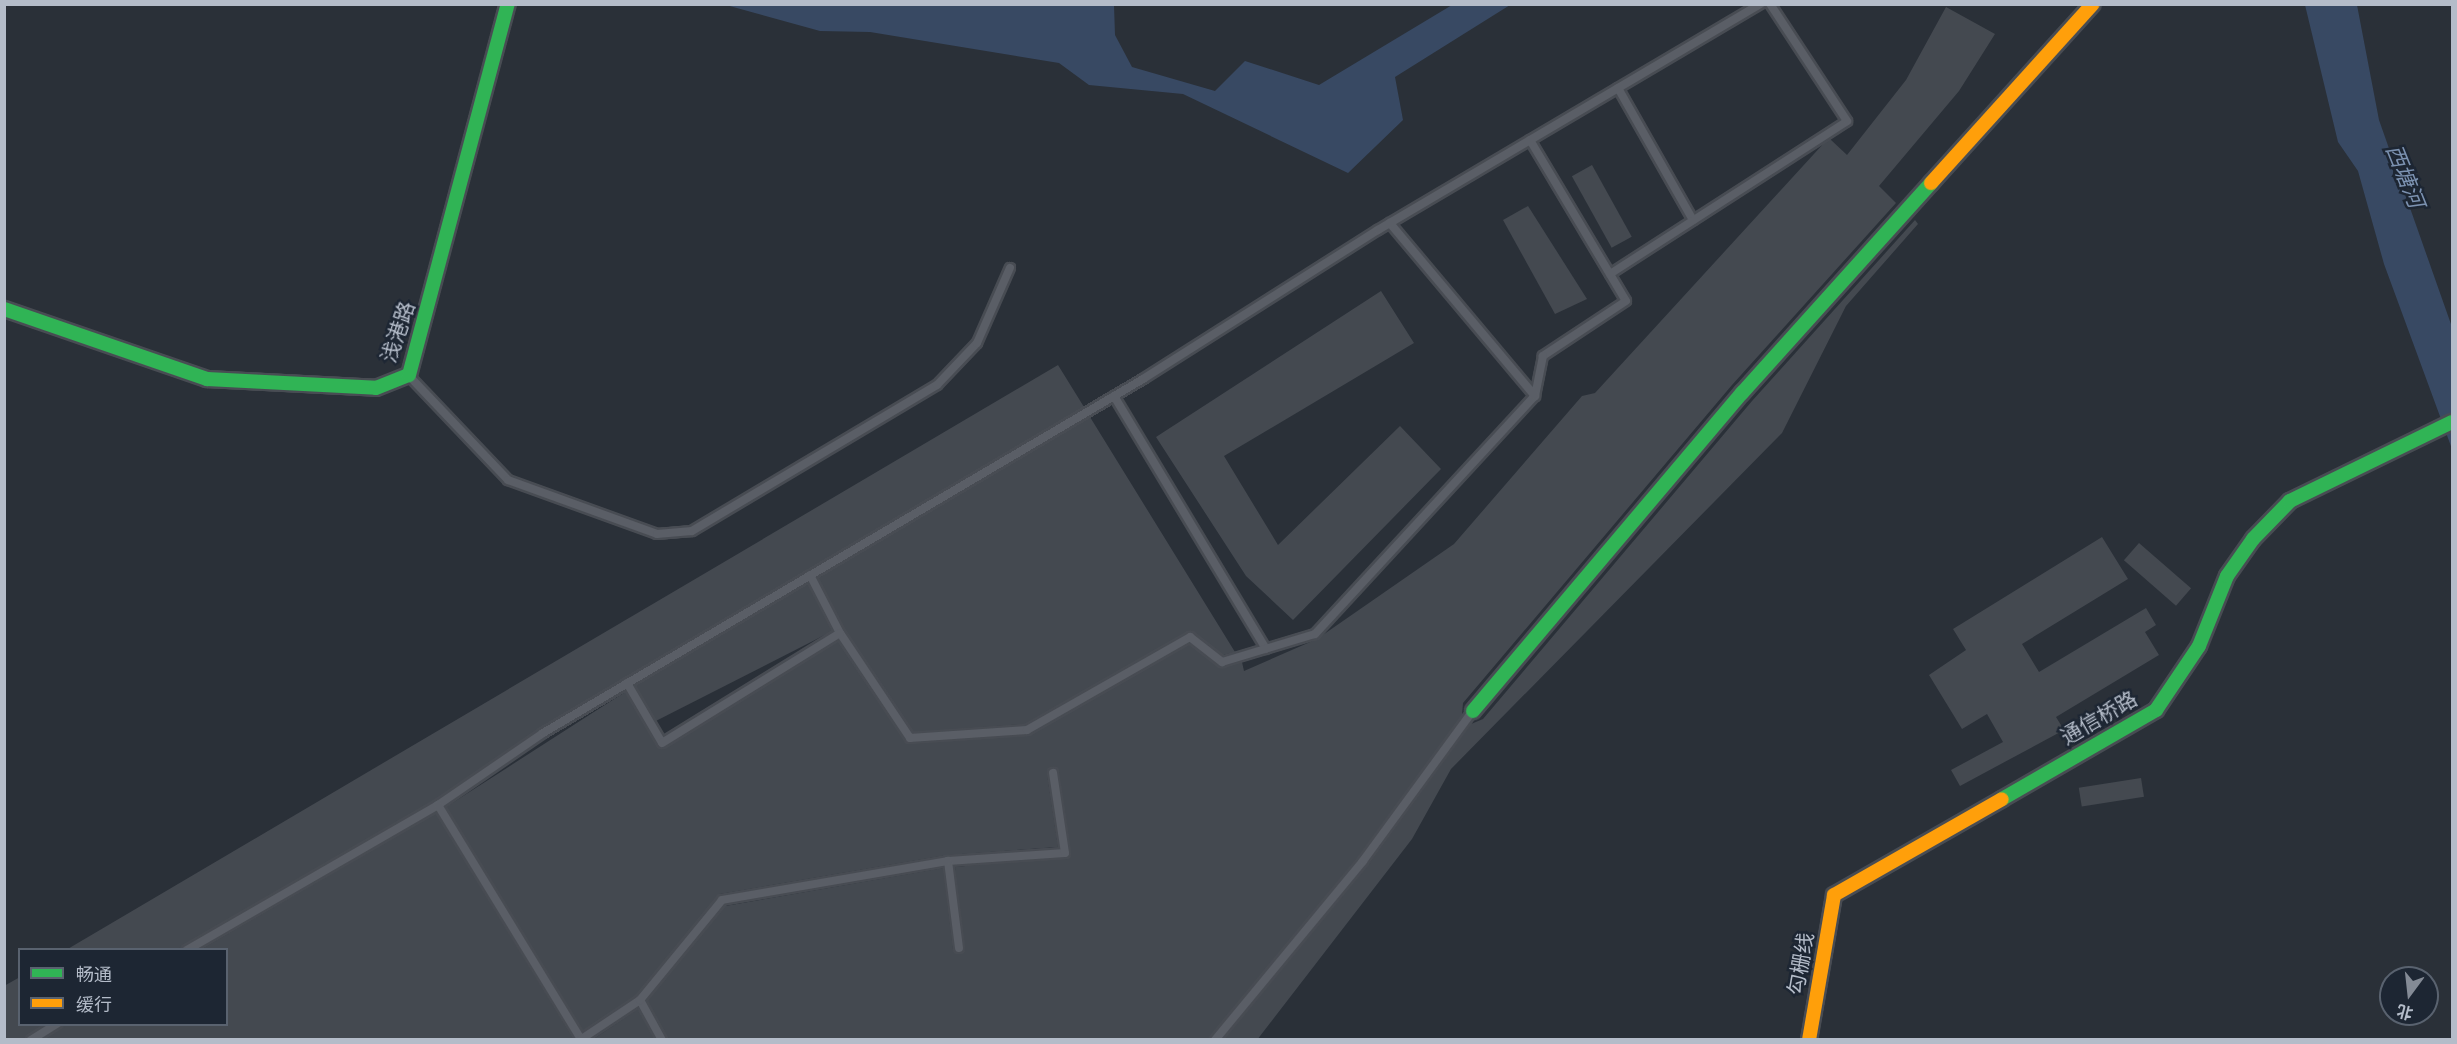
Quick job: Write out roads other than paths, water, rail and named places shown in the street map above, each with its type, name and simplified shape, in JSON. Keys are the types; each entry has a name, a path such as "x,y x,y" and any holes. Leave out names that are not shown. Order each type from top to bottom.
{"street":[{"name":"浅港路","path":"4,309 207,379 376,388 409,375 508,4"},
{"path":"1473,711 1742,393 2093,4"},
{"name":"通信桥路","path":"1834,895 2156,710 2199,646 2227,576 2253,539 2290,501 2431,430 2452,422"},
{"name":"勾栅线","path":"1809,1040 1834,895"}],"lane":[{"path":"190,948 438,805 627,683 1114,396 1390,223 1760,4"},
{"path":"1610,274 1847,121 1770,4"},
{"path":"1618,88 1693,220"},
{"path":"810,575 840,633 910,738 1027,730 1190,637 1222,662 1315,634 1535,396 1543,356 1626,301 1530,140"},
{"path":"1390,223 1535,396"},
{"path":"409,375 508,480 657,534 692,531 937,385 977,343 1010,268"},
{"path":"1114,396 1266,649"},
{"path":"627,683 662,743 840,633"},
{"path":"1215,1040 1363,861 1473,711"},
{"path":"438,805 580,1039 640,1000 722,900 948,861 1065,853 1053,773"},
{"path":"948,861 959,948"},
{"path":"640,1000 662,1040"},
{"path":"31,1040 54,1026"}],"water":[{"path":"726,5 1114,5 1115,35 1132,67 1215,91 1245,61 1319,85 1452,5 1510,5 1395,77 1403,120 1348,173 1183,94 1089,85 1059,63 870,32 820,31"},
{"path":"2305,5 2357,5 2379,120 2452,327 2452,449 2384,264 2358,171 2338,142"}],"water label":[{"name":"西塘河","path":"2405,176"}]}
